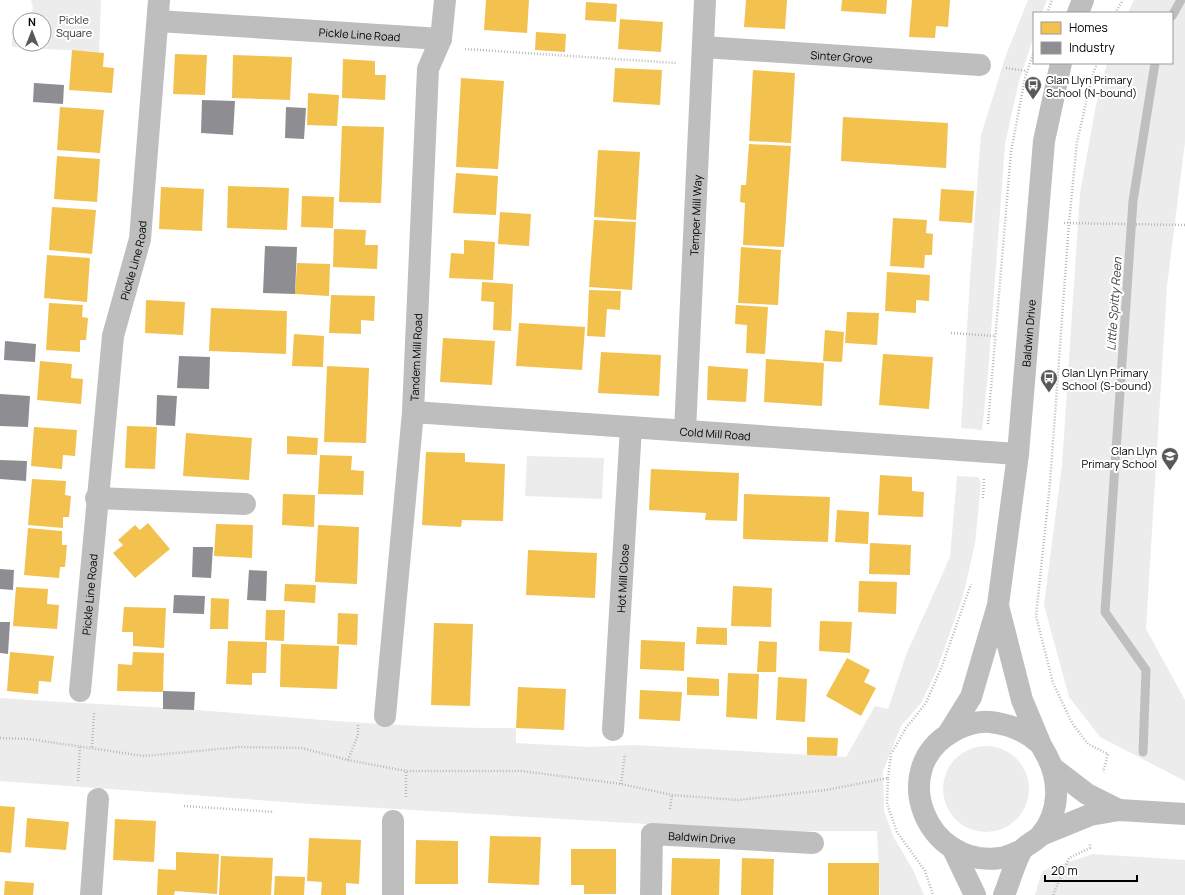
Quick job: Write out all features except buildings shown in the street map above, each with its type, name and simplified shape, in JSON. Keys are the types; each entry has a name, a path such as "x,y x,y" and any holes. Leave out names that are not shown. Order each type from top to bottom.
{"street":[{"name":"Tandem Mill Road","path":"384,716 412,412 428,69 440,43 445,0"},
{"name":"Temper Mill Way","path":"685,431 705,0"},
{"path":"1078,12 1083,0"},
{"name":"Pickle Line Road","path":"80,691 96,498 113,336 140,239 158,11 440,43"},
{"name":"Sinter Grove","path":"702,56 980,65"},
{"name":"Baldwin Drive","path":"998,605 1018,454 1044,141 1060,64"},
{"name":"Cold Mill Road","path":"412,412 1018,454"},
{"name":"Hot Mill Close","path":"620,738 631,427"},
{"path":"96,498 246,504"},
{"path":"998,605 971,697 948,734 928,755 920,776 919,798 925,818 937,837 954,851 976,858 1000,858 1022,850 1041,835 1095,806 1119,810 1185,814"},
{"path":"998,605 1022,700 1040,743 1053,768 1057,791 1052,814 1041,835"},
{"path":"948,734 960,727 982,721 1004,724 1024,732 1040,743"},
{"path":"1053,768 1087,794 1095,806"},
{"path":"91,895 98,799"},
{"path":"392,895 393,821"},
{"name":"Baldwin Drive","path":"651,895 652,834 813,844"},
{"path":"1004,895 1022,850"},
{"path":"954,851 975,895"}],"path":[{"path":"1047,12 1052,0"},
{"path":"1116,12 1123,0"},
{"path":"440,43 702,56"},
{"path":"982,505 985,452 1011,152 1025,78 1033,54"},
{"path":"1053,895 1069,858 1090,848 1095,806 1108,754 1088,744 1072,723 1053,683 1036,616 1050,483 1069,223 1077,142 1092,77 1097,64"},
{"path":"1086,224 1185,225"},
{"path":"951,333 995,336"},
{"path":"933,895 925,870 898,832 887,804 888,778 891,754 906,728 926,703 969,593 972,579"},
{"path":"348,760 358,735 358,721"},
{"path":"0,738 29,739 144,756 240,748 301,748 348,760 406,772 522,771 621,784 672,796 738,800 826,790 888,778"},
{"path":"620,738 621,784"},
{"path":"78,782 80,746"},
{"path":"184,806 274,812"}],"green space":[{"name":"Pickle Square","path":"31,0 101,0 99,52 52,49 52,12 32,12 33,8"},
{"path":"1028,0 1047,0 1042,12 1033,12 1033,39 1019,81 1005,144 988,374 982,430 961,428 970,279 981,135 1006,55"},
{"path":"1134,0 1185,0 1185,142 1167,286 1146,629 1185,700 1185,781 1100,737 1069,697 1044,605 1062,465 1080,193 1096,105 1107,64 1173,64 1173,12 1128,12"},
{"path":"527,456 604,458 602,499 525,496"},
{"path":"957,476 978,477 981,483 975,544 963,596 936,672 921,703 901,726 883,771 884,811 893,836 913,870 924,895 880,895 877,831 766,831 312,804 0,781 0,698 172,708 396,725 516,728 516,743 590,747 634,745 846,757 875,706 888,709 906,655 950,557"},
{"path":"978,746 994,746 1003,749 1017,758 1026,772 1029,781 1029,797 1026,806 1017,820 1003,829 994,832 978,832 962,825 955,820 950,813 943,797 943,781 950,765 955,758 962,753"},
{"path":"1093,854 1185,860 1185,895 1035,895 1042,871"}],"waterway":[{"name":"Little Spitty Reen","path":"1173,14 1181,0"},
{"name":"Little Spitty Reen","path":"1143,752 1146,670 1105,612 1133,201 1155,64"}],"place":[{"name":"Glan Llyn Primary School (N-bound)","path":"1033,100"},
{"name":"Glan Llyn Primary School (S-bound)","path":"1049,393"},
{"name":"Glan Llyn Primary School","path":"1170,471"}]}
